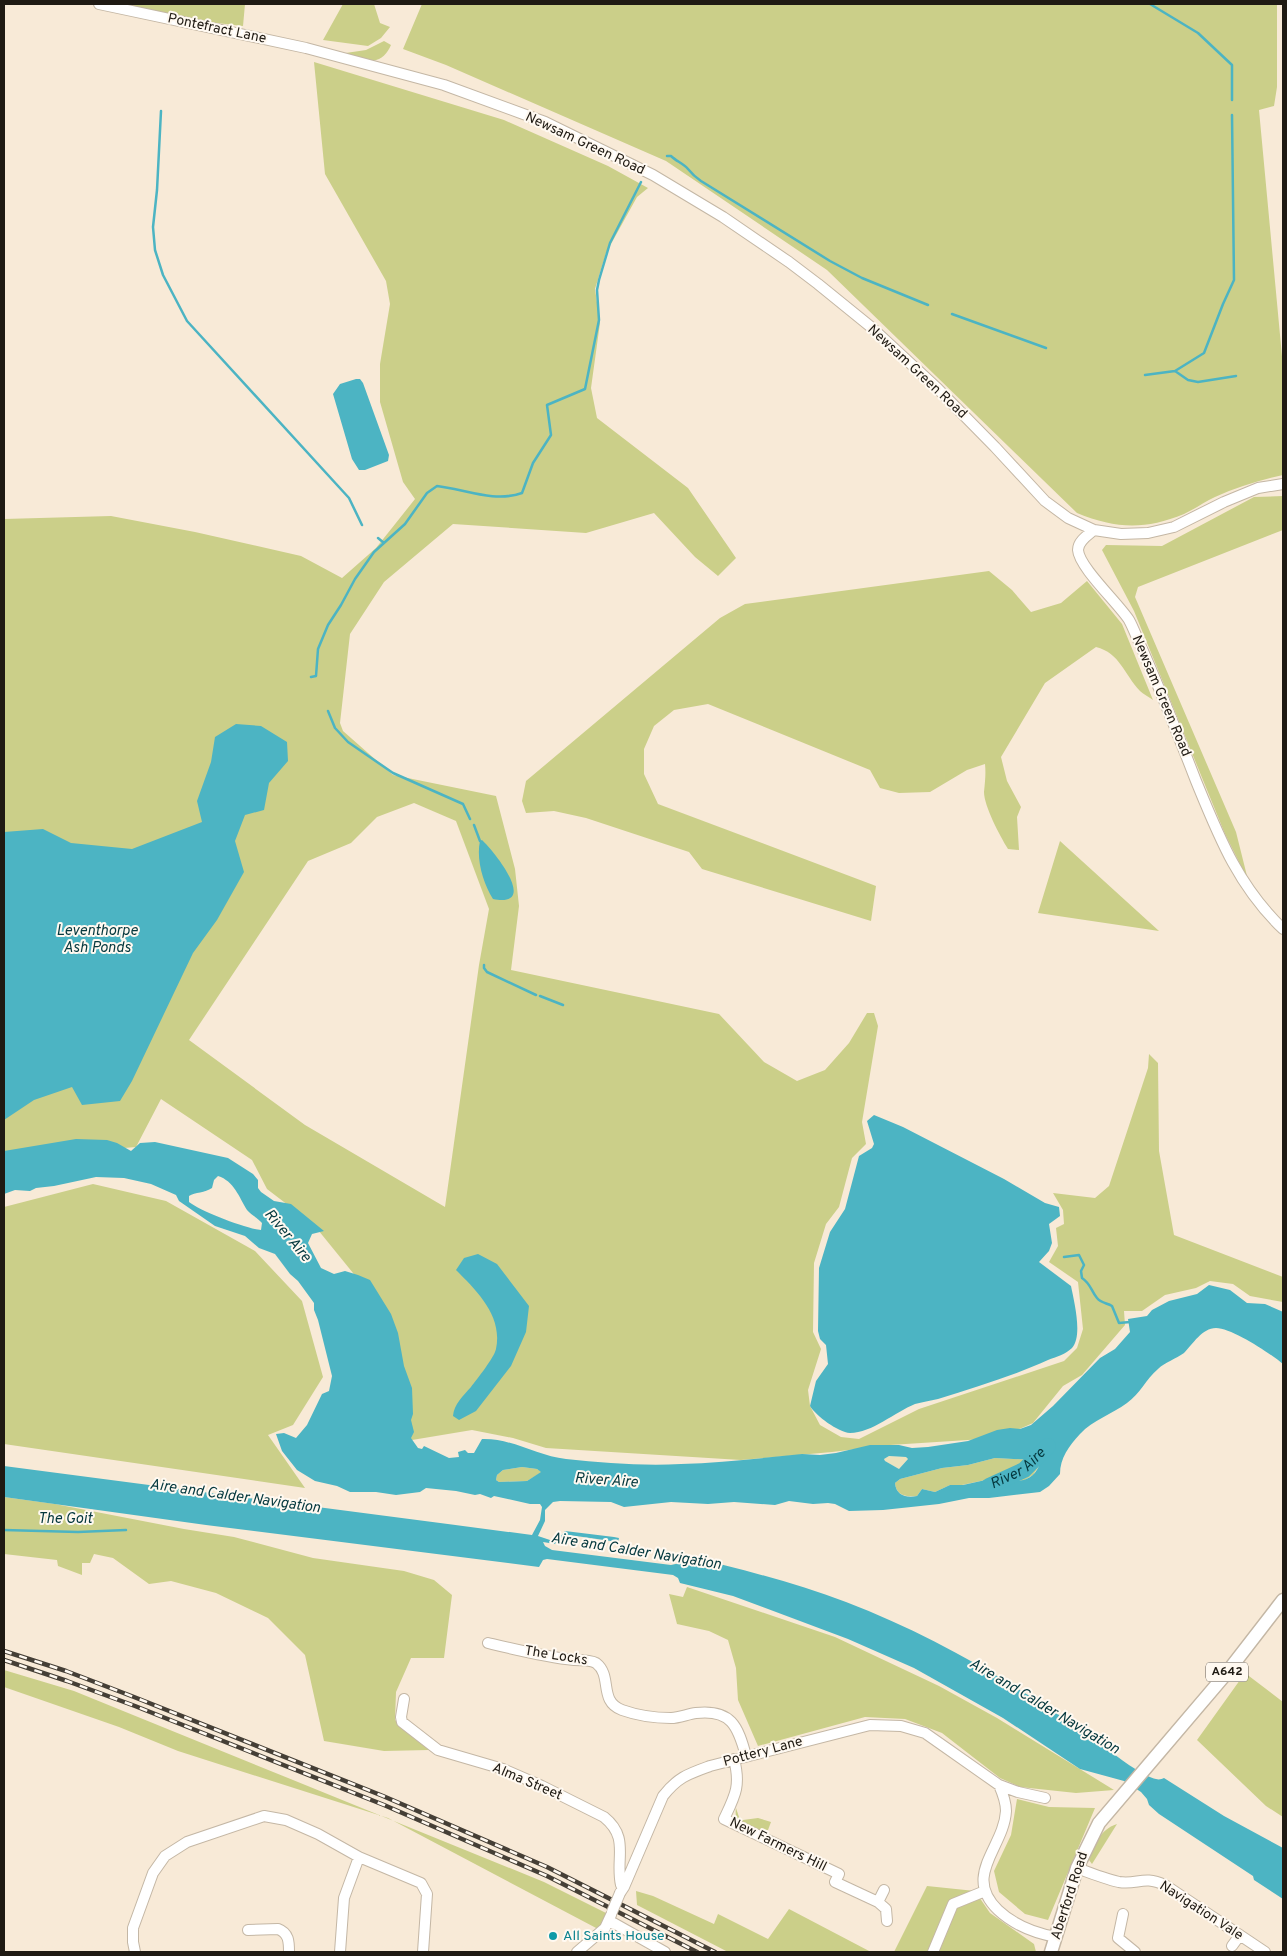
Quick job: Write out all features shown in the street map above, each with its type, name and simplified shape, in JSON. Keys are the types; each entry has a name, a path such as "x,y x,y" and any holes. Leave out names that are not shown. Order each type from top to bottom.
{"main road":[{"name":"Aberford Road","path":"1051,1952 1077,1868 1099,1822 1225,1676 1283,1600"}],"street":[{"name":"Pontefract Lane","path":"99,4 306,48"},
{"name":"Newsam Green Road","path":"306,48 444,85 545,122 653,175 695,198 789,262 871,327 995,447 1044,501 1068,518 1094,530 1080,542 1078,548 1079,555 1129,620 1220,840 1246,886 1269,916 1283,929"},
{"path":"1094,530 1121,534 1148,533 1174,527 1224,502 1258,488 1283,484"},
{"name":"The Locks","path":"488,1643 561,1658 594,1662 602,1669 609,1701 623,1711 672,1718 695,1713 713,1712 724,1715 735,1724 746,1756"},
{"name":"Alma Street","path":"404,1699 402,1722 438,1750 518,1776 604,1817 612,1823 620,1840 619,1877 622,1890"},
{"name":"Pottery Lane","path":"609,1920 663,1796 673,1783 686,1775 734,1759 870,1725 901,1726 925,1733 999,1785 1018,1792 1045,1798"},
{"name":"New Farmers Hill","path":"734,1759 738,1787 724,1819 838,1874 835,1882 878,1902"},
{"path":"999,1785 1005,1801 1006,1811 1001,1832 984,1872 983,1884 985,1891 992,1903 1009,1919 1029,1930 1056,1937"},
{"path":"135,1952 133,1928 153,1873 165,1856 187,1842 264,1816 286,1820 318,1834 359,1857 421,1883 427,1894 423,1952"},
{"path":"340,1952 344,1898 359,1857"},
{"name":"Navigation Vale","path":"1077,1868 1119,1882 1155,1881 1265,1952"},
{"path":"884,1890 878,1902 886,1909 886,1921"},
{"path":"933,1952 953,1904 985,1891"},
{"path":"1123,1914 1118,1938 1135,1952"},
{"path":"577,1952 609,1920 664,1952"},
{"path":"248,1930 278,1929 285,1934 289,1947"},
{"path":"1232,1946 1240,1936"}],"green space":[{"path":"125,4 245,4 243,26 208,22"},
{"path":"343,4 374,4 380,23 390,27 381,38 368,46 323,40"},
{"path":"422,4 1277,4 1277,87 1274,106 1259,110 1283,367 1283,475 1232,490 1184,514 1156,523 1130,526 1118,525 1077,513 827,270 666,161 446,65 403,49"},
{"path":"384,41 391,45 388,51 384,56 373,61 339,54 366,50"},
{"path":"314,62 504,120 608,166 648,188 637,197 606,253 595,289 600,323 591,388 597,418 688,488 736,558 718,576 695,557 654,513 586,533 453,524 384,582 350,634 340,723 343,731 393,775 496,796 515,869 519,906 511,970 719,1014 764,1062 797,1081 825,1070 849,1043 867,1013 874,1013 878,1026 862,1122 866,1144 852,1158 839,1207 826,1224 814,1263 813,1332 821,1349 808,1390 810,1406 820,1425 841,1437 859,1439 919,1409 1064,1361 1077,1348 1083,1329 1078,1282 1049,1262 1058,1246 1056,1228 1064,1224 1063,1210 1053,1193 1095,1198 1109,1186 1148,1068 1149,1054 1158,1063 1159,1151 1174,1235 1283,1277 1283,1302 1250,1296 1233,1284 1210,1281 1196,1288 1165,1295 1142,1311 1124,1311 1125,1325 1082,1375 1063,1386 1033,1423 999,1438 890,1445 741,1460 546,1448 513,1438 472,1430 406,1441 378,1316 353,1273 314,1225 267,1189 252,1160 161,1099 136,1147 4,1158 4,519 111,516 195,532 301,556 342,578 376,548 415,499 403,482 380,402 380,364 390,304 386,281 325,174","holes":["414,803 456,821 489,909 479,965 445,1207 305,1125 189,1040 308,861 351,843 377,817"]},
{"path":"1283,496 1283,530 1138,587 1135,597 1236,832 1248,880 1225,834 1134,611 1102,550 1106,545 1162,546 1254,497"},
{"path":"989,571 1012,590 1031,612 1061,603 1087,581 1122,624 1153,700 1140,691 1111,654 1096,647 1045,683 1001,757 1007,781 1021,807 1017,817 1019,850 1008,849 989,813 984,792 985,764 967,770 930,792 899,793 880,788 870,770 708,704 674,710 654,726 644,749 644,774 658,804 876,886 871,921 702,869 689,852 586,818 554,811 526,813 522,801 526,781 720,618 745,604"},
{"path":"1060,841 1159,931 1038,913"},
{"path":"93,1184 166,1201 255,1251 302,1301 323,1377 293,1425 268,1435 305,1488 4,1444 4,1207"},
{"path":"995,1458 1033,1460 1037,1461 1039,1466 1033,1475 1023,1481 1003,1478 997,1480 990,1479 962,1485 950,1485 935,1492 922,1489 917,1496 906,1496 897,1491 895,1483 900,1479 942,1468 968,1465"},
{"path":"522,1467 537,1469 542,1472 527,1481 499,1482 496,1480 497,1475 503,1470"},
{"path":"4,1497 55,1504 234,1537 313,1558 404,1571 434,1580 452,1595 444,1658 411,1658 396,1692 395,1720 428,1743 429,1750 384,1751 324,1741 305,1655 268,1618 216,1593 171,1581 149,1584 113,1558 94,1554 90,1563 82,1563 82,1575 58,1566 57,1560 4,1554"},
{"path":"687,1587 835,1637 939,1686 997,1718 1114,1790 1076,1793 1020,1787 1000,1778 942,1733 905,1719 865,1717 758,1746 738,1700 736,1668 728,1640 709,1631 677,1624 669,1594 683,1597"},
{"path":"4,1670 74,1691 381,1816 178,1751 119,1727 4,1687"},
{"path":"1245,1673 1283,1702 1283,1817 1266,1806 1197,1740"},
{"path":"1017,1799 1049,1807 1095,1808 1048,1920 1025,1914 999,1892 994,1871 1011,1835"},
{"path":"736,1808 739,1817 743,1820 758,1818 771,1822 768,1830 760,1832 742,1824 737,1818"},
{"path":"393,1821 544,1882 608,1914 598,1929"},
{"path":"1117,1824 1092,1864 1089,1860 1099,1838 1106,1830"},
{"path":"927,1886 975,1891 990,1913 1034,1944 1036,1952 894,1952"},
{"path":"636,1891 653,1896 714,1924 718,1914 768,1939 789,1909 871,1952 728,1952 637,1905"}],"sand":[{"path":"889,1456 906,1457 908,1459 899,1469 885,1461 884,1459"}],"water":[{"path":"360,379 363,383 389,455 388,461 365,470 359,470 352,459 333,394 340,384"},
{"name":"Leventhorpe Ash Ponds","path":"236,724 261,726 287,742 288,761 269,783 264,810 245,815 235,841 244,872 217,920 193,953 132,1081 120,1101 82,1105 72,1087 34,1100 4,1120 4,832 43,829 71,843 132,849 202,822 197,801 211,762 215,737"},
{"path":"482,840 510,877 513,895 507,900 493,899 486,886 481,871 479,855 480,841"},
{"path":"874,1115 903,1127 1004,1179 1045,1203 1059,1207 1060,1216 1049,1224 1052,1243 1049,1251 1039,1262 1071,1286 1076,1309 1077,1335 1072,1348 1061,1355 994,1381 938,1399 915,1404 867,1430 850,1433 828,1423 810,1406 816,1381 828,1364 826,1345 820,1339 818,1331 819,1268 830,1232 845,1209 859,1156 872,1148 874,1144 867,1121"},
{"name":"Aire and Calder Navigation","path":"76,1139 107,1140 131,1151 140,1143 155,1142 228,1158 253,1174 258,1180 258,1188 261,1192 274,1201 291,1204 324,1231 312,1234 308,1243 321,1268 334,1274 345,1271 370,1280 391,1314 398,1333 404,1366 412,1388 413,1414 411,1420 414,1432 411,1438 418,1448 422,1449 424,1446 449,1458 459,1457 458,1452 465,1450 468,1453 474,1453 482,1439 504,1441 566,1459 652,1465 711,1463 802,1454 820,1455 870,1445 899,1445 912,1448 968,1441 997,1430 1020,1429 1031,1425 1053,1406 1100,1358 1115,1349 1130,1332 1128,1319 1147,1316 1152,1310 1169,1301 1197,1294 1209,1285 1230,1290 1247,1303 1265,1304 1283,1312 1283,1364 1261,1348 1232,1332 1216,1328 1206,1331 1184,1353 1158,1369 1132,1399 1080,1434 1066,1452 1060,1468 1060,1474 1049,1486 1040,1492 989,1498 969,1498 939,1504 883,1510 849,1511 835,1504 789,1501 775,1505 734,1502 708,1504 671,1502 624,1507 611,1502 560,1501 553,1502 545,1510 545,1521 538,1536 556,1542 555,1544 543,1542 545,1546 552,1550 671,1565 680,1563 685,1555 766,1576 846,1602 881,1616 948,1648 1012,1685 1074,1725 1137,1770 1151,1778 1164,1778 1224,1816 1283,1848 1283,1899 1254,1880 1253,1876 1159,1814 1149,1805 1141,1792 1124,1781 1080,1769 1003,1718 914,1668 848,1639 733,1596 680,1583 678,1578 673,1575 547,1559 543,1560 539,1567 206,1525 4,1497 4,1466 532,1535 540,1520 542,1507 540,1504 530,1504 494,1496 491,1498 480,1494 475,1495 426,1488 420,1492 396,1495 376,1492 350,1492 337,1486 315,1481 297,1470 282,1451 276,1434 284,1433 296,1438 307,1425 322,1394 329,1391 332,1376 314,1310 314,1303 275,1254 259,1248 245,1236 215,1226 179,1201 176,1195 151,1184 124,1178 96,1177 36,1188 30,1191 15,1190 4,1194 4,1151","holes":["218,1176 224,1178 232,1186 247,1210 262,1223 261,1230 224,1219 189,1202 189,1196 212,1188 214,1180","889,1456 906,1457 908,1459 899,1469 884,1459","995,1458 1033,1460 1037,1461 1039,1466 1028,1478 1018,1481 1002,1477 997,1480 990,1479 963,1485 950,1485 935,1492 922,1489 917,1496 909,1497 897,1491 895,1483 900,1479 942,1468 968,1465","522,1467 537,1469 541,1472 527,1481 499,1482 496,1480 497,1475 503,1470"]},
{"path":"478,1254 497,1264 529,1306 526,1332 511,1366 476,1411 459,1420 453,1416 457,1404 485,1368 496,1349 496,1326 487,1305 456,1270 464,1258"},
{"path":"565,1531 619,1538 618,1542 569,1535 559,1538"}],"waterway":[{"path":"1150,4 1198,33 1232,65 1232,100"},
{"path":"161,111 153,227 155,250 163,275 187,321 349,498 362,525"},
{"path":"1145,375 1175,371 1204,353 1234,280 1232,115"},
{"path":"667,156 671,156 701,181 830,261 862,278 928,305"},
{"path":"311,677 316,676 318,649 328,625 355,579 374,552 405,524 427,493 437,486 501,497 522,493 533,463 551,435 547,405 585,389 599,320 597,290 599,280 610,243 641,182"},
{"path":"952,314 1046,348"},
{"path":"1175,371 1188,380 1198,382 1236,376"},
{"path":"378,538 384,543"},
{"path":"328,711 335,728 348,742 393,773 463,804 470,819"},
{"path":"474,825 480,841"},
{"path":"484,965 487,972 536,995"},
{"path":"540,996 563,1005"},
{"path":"1064,1257 1079,1255 1084,1265 1081,1271 1082,1278 1100,1301 1112,1306 1119,1323 1130,1322"},
{"name":"River Aire","path":"989,1486 1024,1470 1048,1446"},
{"name":"The Goit","path":"4,1530 78,1532 126,1530"}],"railway":[{"path":"4,1651 66,1671 134,1697 383,1796 547,1867 715,1952"},
{"path":"4,1660 135,1706 384,1805 547,1876 697,1952"}],"place":[{"name":"All Saints House","path":"553,1936"}]}
